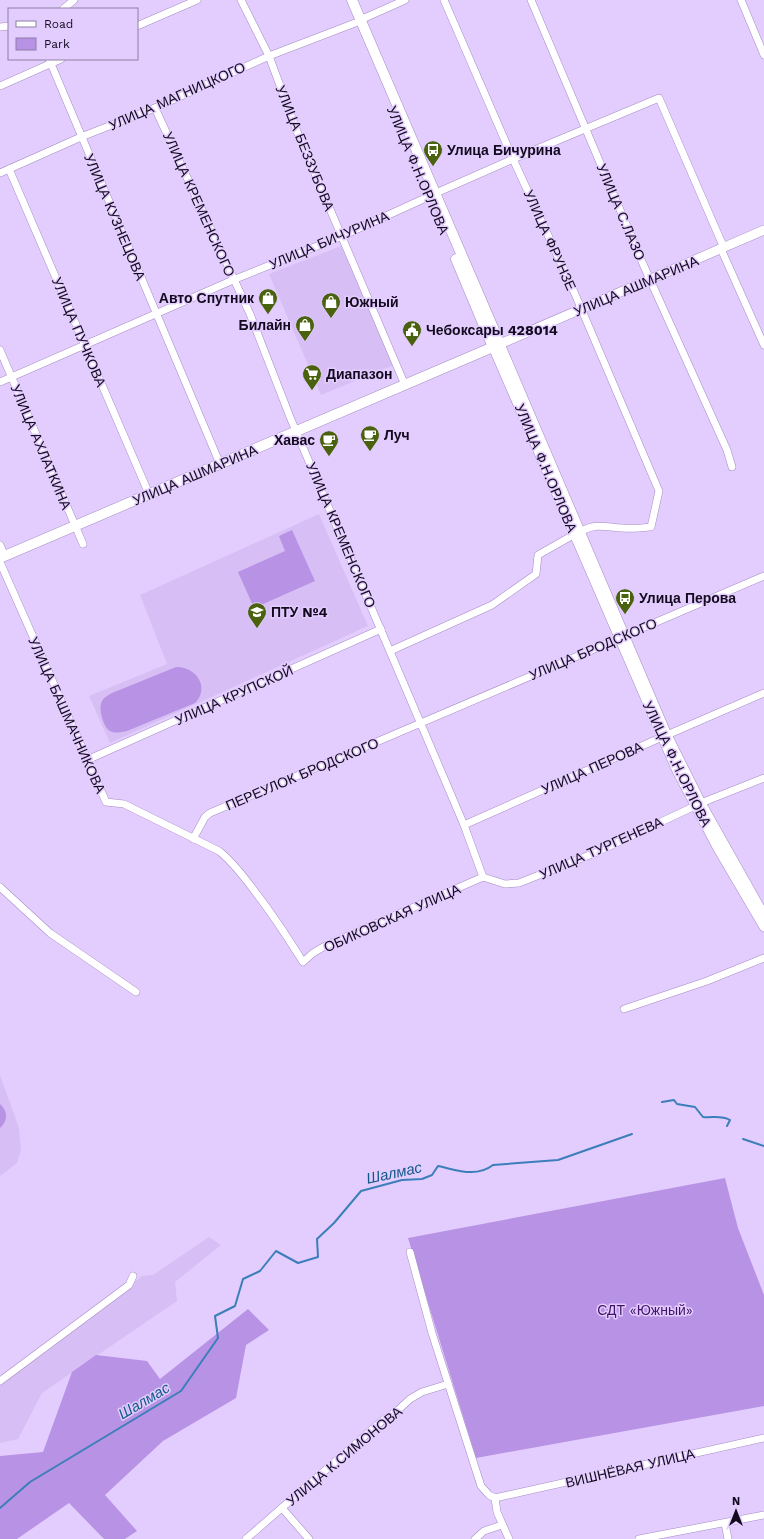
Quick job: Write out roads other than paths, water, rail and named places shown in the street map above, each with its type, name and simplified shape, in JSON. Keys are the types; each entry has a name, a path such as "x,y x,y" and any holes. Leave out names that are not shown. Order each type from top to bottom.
{"main road":[{"name":"УЛИЦА Ф.Н.ОРЛОВА","path":"344,0 358,21"},
{"name":"УЛИЦА Ф.Н.ОРЛОВА","path":"352,0 358,21 497,345"},
{"name":"УЛИЦА АШМАРИНА","path":"2,558 497,345"}],"street":[{"path":"64,8 74,0"},
{"path":"138,26 197,0"},
{"name":"УЛИЦА БЕЗЗУБОВА","path":"241,0 269,56 298,134 405,385"},
{"name":"УЛИЦА МАГНИЦКОГО","path":"0,173 82,137 155,108 269,56 358,21 405,0"},
{"name":"УЛИЦА ФРУНЗЕ","path":"444,0 513,159 581,309 659,491 651,527 627,528 597,525 590,526 578,532"},
{"name":"УЛИЦА С.ЛАЗО","path":"531,0 585,130 726,450 732,467"},
{"path":"741,0 763,52"},
{"path":"0,86 50,61"},
{"name":"УЛИЦА КУЗНЕЦОВА","path":"50,61 220,464"},
{"name":"УЛИЦА БИЧУРИНА","path":"0,382 233,280 342,236 513,159 659,98 722,249"},
{"name":"УЛИЦА КРЕМЕНСКОГО","path":"155,108 250,314 297,431 422,723 464,825 483,877"},
{"name":"УЛИЦА ПУЧКОВА","path":"9,169 149,494"},
{"name":"УЛИЦА АШМАРИНА","path":"497,345 764,230"},
{"path":"722,249 764,345"},
{"name":"УЛИЦА Ф.Н.ОРЛОВА","path":"497,345 665,736 717,847 764,927"},
{"name":"УЛИЦА АХЛАТКИНА","path":"0,350 82,544"},
{"path":"390,651 492,605 536,574 538,555 578,532"},
{"name":"УЛИЦА БАШМАЧНИКОВА","path":"0,545 2,558 106,802 124,804 219,851 224,855 246,880 284,930 303,962"},
{"name":"УЛИЦА БРОДСКОГО","path":"422,723 764,576"},
{"name":"УЛИЦА КРУПСКОЙ","path":"87,760 381,629"},
{"name":"УЛИЦА ПЕРОВА","path":"464,825 764,693"},
{"name":"ПЕРЕУЛОК БРОДСКОГО","path":"194,839 205,817 210,813 422,723"},
{"name":"УЛИЦА ТУРГЕНЕВА","path":"483,877 505,884 519,883 597,852 698,804 764,778"},
{"name":"УЛИЦА Ф.Н.ОРЛОВА","path":"698,804 764,914"},
{"name":"ОБИКОВСКАЯ УЛИЦА","path":"303,962 313,953 325,946 483,877"},
{"path":"0,887 50,933 136,992"},
{"path":"624,1008 706,981 764,958"},
{"path":"410,1252 432,1333 481,1486 489,1495 495,1498 497,1512 509,1539"},
{"path":"0,1381 128,1285 133,1276"},
{"name":"УЛИЦА К.СИМОНОВА","path":"246,1539 383,1420 397,1411 410,1399 422,1392 448,1384"},
{"name":"ВИШНЁВАЯ УЛИЦА","path":"495,1498 764,1438"},
{"path":"282,1508 309,1539"},
{"path":"639,1539 764,1515"},
{"path":"725,1523 728,1539"},
{"path":"474,1539 484,1531 502,1525"}],"waterway":[{"name":"Шалмас","path":"662,1102 674,1100 677,1104 695,1107 703,1117 727,1118 730,1120 727,1126"},
{"name":"Шалмас","path":"0,1508 30,1482 181,1391 218,1338 215,1316 235,1306 243,1279 260,1271 276,1251 298,1263 318,1257 317,1239 334,1223 361,1191 402,1180 422,1179 432,1175 438,1166 459,1171 473,1172 487,1169 493,1165 558,1160 632,1134"},
{"name":"Шалмас","path":"743,1139 764,1146"}],"place":[{"name":"Улица Бичурина","path":"433,167"},
{"name":"Авто Спутник","path":"268,315"},
{"name":"Южный","path":"331,319"},
{"name":"Билайн","path":"305,342"},
{"name":"Чебоксары 428014","path":"412,347"},
{"name":"Диапазон","path":"312,391"},
{"name":"Луч","path":"370,452"},
{"name":"Хавас","path":"329,457"},
{"name":"Улица Перова","path":"625,615"},
{"name":"ПТУ №4","path":"257,629"}],"park label":[{"name":"СДТ «Южный»","path":"645,1310"}]}
